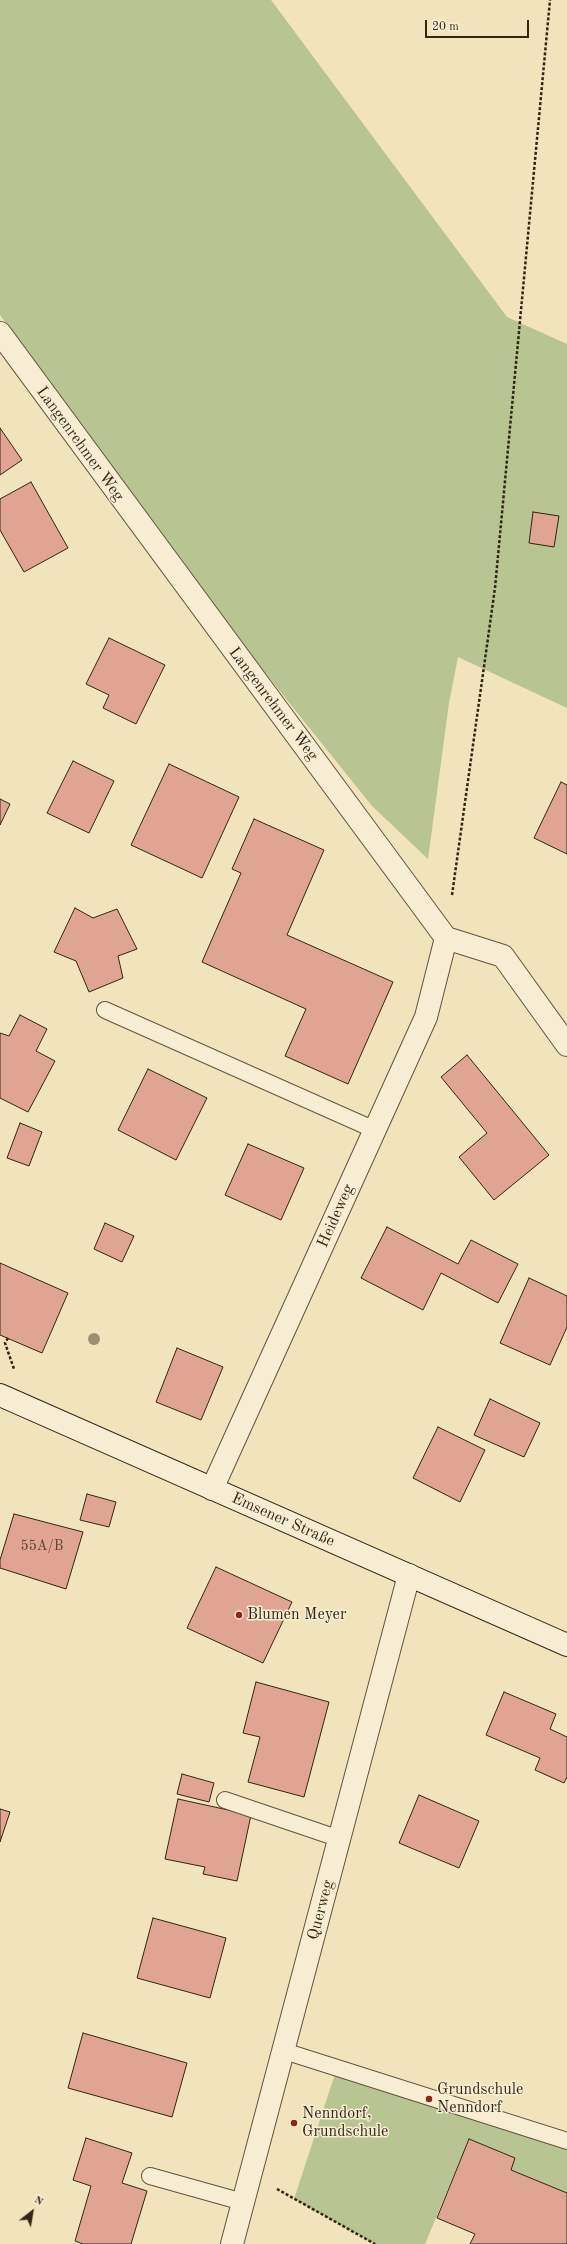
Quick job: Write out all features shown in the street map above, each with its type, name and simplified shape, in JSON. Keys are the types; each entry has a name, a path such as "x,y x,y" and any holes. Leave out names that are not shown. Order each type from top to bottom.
{"street":[{"name":"Langenrehmer Weg","path":"1,338 446,938"},
{"path":"446,938 503,956 567,1045"},
{"name":"Heideweg","path":"212,1489 426,1017 446,938"},
{"name":"Emsener Straße","path":"0,1395 567,1645"},
{"name":"Querweg","path":"232,2244 409,1575"}],"lane":[{"path":"105,1010 375,1130"},
{"path":"225,1800 340,1839"},
{"path":"284,2051 567,2141"},
{"path":"150,2176 243,2202"}],"path":[{"path":"446,938 495,588 550,0"},
{"path":"251,2175 375,2244"}],"green space":[{"path":"0,0 271,0 507,317 567,344 567,708 458,657 449,703 428,859 372,806 250,654 0,315"},
{"path":"337,2068 567,2141 567,2193 511,2170 515,2158 469,2139 425,2244 375,2244 294,2199"}],"building":[{"path":"0,428 22,460 0,475"},
{"path":"31,482 68,548 24,572 0,530 0,499"},
{"path":"533,512 559,516 554,547 529,543"},
{"path":"109,638 165,665 136,724 103,708 109,695 86,684"},
{"path":"73,761 114,781 89,833 47,813"},
{"path":"169,764 239,797 202,878 131,845"},
{"path":"561,782 567,785 567,854 534,838"},
{"path":"0,799 10,804 0,825"},
{"path":"254,819 324,850 287,935 393,982 348,1084 285,1056 306,1009 202,962 241,873 232,869"},
{"path":"75,908 93,918 117,909 137,949 118,956 123,978 89,992 76,961 54,952"},
{"path":"20,1015 47,1029 36,1051 55,1061 28,1112 0,1098 0,1033 9,1036"},
{"path":"467,1055 549,1155 494,1200 459,1157 487,1133 441,1077"},
{"path":"148,1069 207,1098 176,1160 118,1130"},
{"path":"20,1123 42,1132 29,1166 7,1158"},
{"path":"248,1144 304,1168 281,1220 225,1195"},
{"path":"105,1223 134,1236 122,1262 94,1249"},
{"path":"387,1227 458,1264 471,1240 518,1264 498,1303 441,1273 423,1310 361,1278"},
{"path":"0,1263 68,1293 42,1353 0,1335"},
{"path":"529,1278 567,1296 567,1327 550,1365 500,1343"},
{"path":"177,1348 223,1367 201,1420 156,1402"},
{"path":"490,1399 540,1423 524,1457 474,1435"},
{"path":"438,1427 485,1450 460,1502 413,1478"},
{"path":"87,1494 116,1502 109,1527 80,1520"},
{"path":"14,1514 83,1532 66,1589 0,1568 0,1560"},
{"name":"Blumen Meyer","path":"216,1567 292,1602 263,1663 187,1628"},
{"path":"256,1682 329,1702 304,1797 248,1782 260,1737 243,1733"},
{"path":"504,1692 556,1714 550,1729 567,1737 567,1777 564,1783 535,1770 540,1758 486,1735"},
{"path":"182,1774 214,1783 209,1802 177,1794"},
{"path":"419,1795 479,1821 459,1868 399,1843"},
{"path":"178,1799 251,1815 237,1881 203,1874 205,1867 165,1859"},
{"path":"0,1809 10,1812 0,1842"},
{"path":"153,1918 226,1938 210,1998 137,1978"},
{"path":"83,2033 187,2063 172,2117 68,2088"},
{"path":"86,2138 132,2153 122,2183 147,2191 131,2244 83,2244 75,2241 91,2186 73,2180"},
{"path":"469,2139 515,2158 511,2170 567,2193 567,2244 470,2244 475,2234 437,2218"}],"place":[{"name":"Blumen Meyer","path":"239,1615"},
{"name":"Grundschule Nenndorf","path":"429,2099"},
{"name":"Nenndorf, Grundschule","path":"294,2123"}]}
